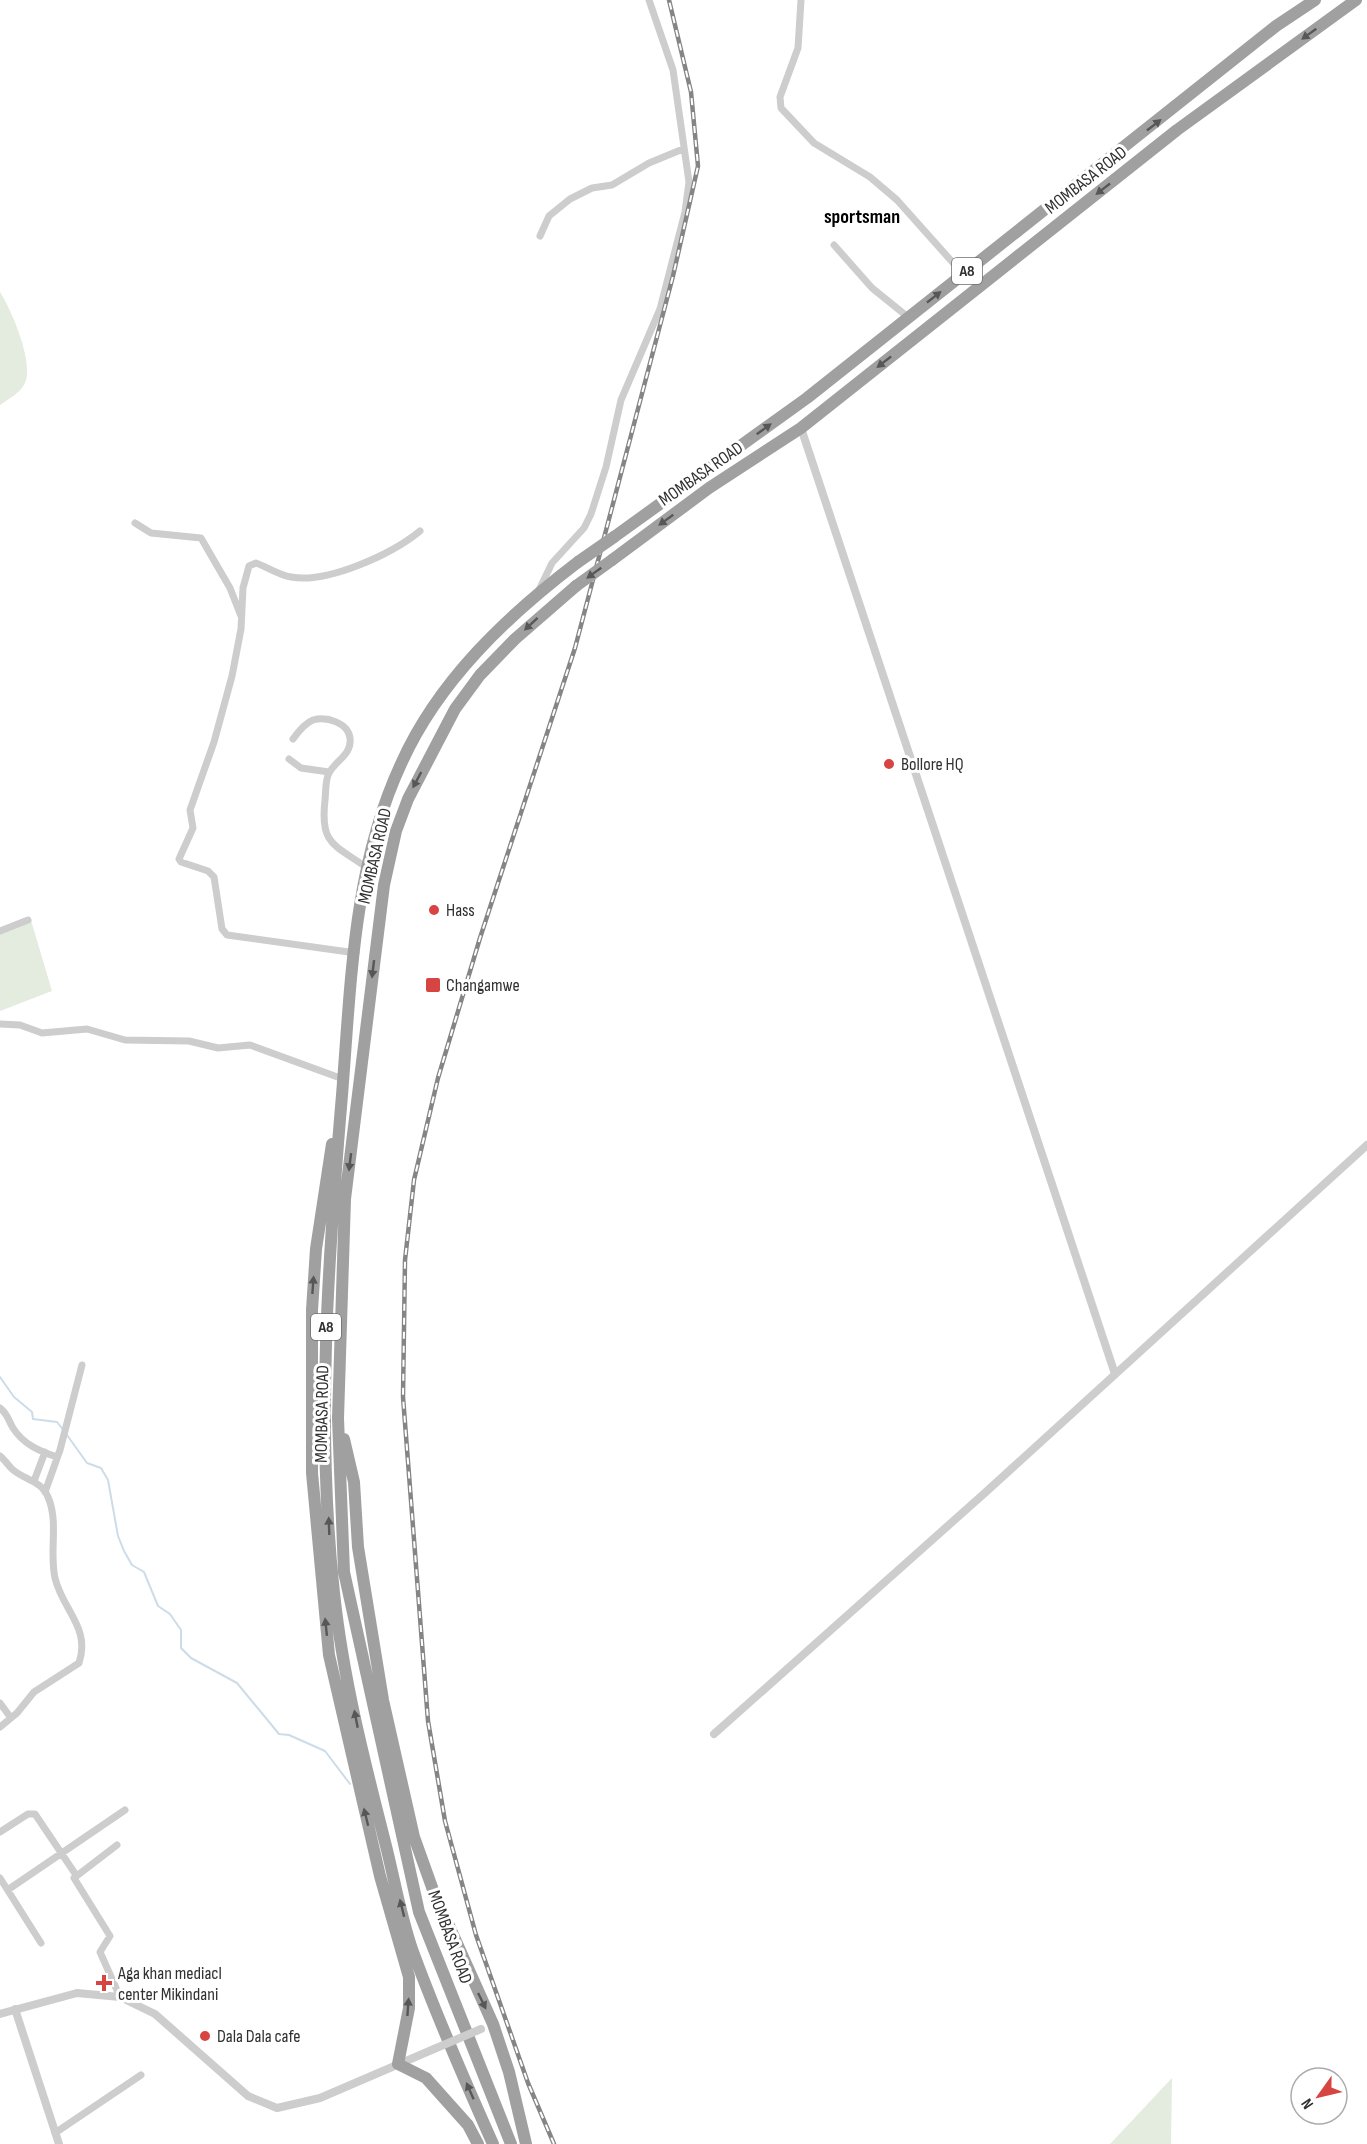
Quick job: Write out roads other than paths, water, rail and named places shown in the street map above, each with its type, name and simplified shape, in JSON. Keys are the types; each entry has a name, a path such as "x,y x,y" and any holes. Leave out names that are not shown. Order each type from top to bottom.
{"highway":[{"name":"MOMBASA ROAD","path":"493,2144 441,2026 410,1943 368,1783 336,1607 329,1530 326,1337 340,1110 366,867 379,816 402,761 425,719 458,673 538,593 807,398 1194,94 1276,26 1315,0"},
{"name":"MOMBASA ROAD","path":"511,2144 419,1912 344,1572 338,1418 345,1199 384,885 396,831 408,799 455,709 480,675 515,639 576,586 709,488 801,428 1177,130 1356,0"},
{"path":"340,1110 327,1165 316,1249 312,1310 312,1473 329,1655 380,1876 409,1977 409,2008 398,2064 426,2078 468,2125 478,2144"},
{"path":"338,1418 354,1482 358,1547 383,1700 414,1837 487,2026 509,2072 526,2144"}],"street":[{"path":"538,593 552,563 584,528 591,514 606,467 621,400 660,309 688,193 672,70 649,0"},
{"path":"801,0 798,48 780,97 781,108 814,143 870,177 897,200 963,274"},
{"path":"540,236 549,216 570,199 592,188 612,184 649,163 683,149"},
{"path":"834,245 872,288 908,317"},
{"path":"801,428 1115,1374"},
{"path":"135,523 158,535 201,538 224,576 242,618"},
{"path":"356,953 227,935 222,929 214,877 208,871 179,861 193,828 190,810 214,742 232,676 242,618 243,588 248,568 253,563 290,577 321,578 386,553 420,531"},
{"path":"293,739 308,723 318,719 331,720 347,730 350,738 347,753 329,772 324,809 326,835 366,867"},
{"path":"288,759 301,768 329,772"},
{"path":"0,931 28,920"},
{"path":"0,1024 20,1025 42,1033 87,1029 125,1040 189,1041 218,1048 250,1046 343,1079"},
{"path":"714,1734 1367,1145"},
{"path":"45,1492 82,1365"},
{"path":"0,1408 9,1417 11,1426 22,1440 45,1452 58,1453"},
{"path":"34,1480 45,1452"},
{"path":"0,1456 15,1471 34,1480 45,1492 54,1531 55,1579 79,1627 82,1654 79,1663 34,1692 11,1718 0,1726"},
{"path":"0,1703 11,1718"},
{"path":"9,1889 125,1810"},
{"path":"0,1832 28,1814 35,1814 76,1875 75,1880 110,1936 100,1952 120,1996"},
{"path":"76,1875 117,1845"},
{"path":"0,1878 41,1943"},
{"path":"0,2013 77,1993 120,1996 155,2014 248,2096 277,2108 320,2098 487,2026"},
{"path":"15,2009 59,2144"},
{"path":"55,2133 141,2075"}],"waterway":[{"path":"0,1377 14,1397 32,1412 33,1419 57,1422 64,1431"},
{"path":"67,1435 87,1463 101,1468 108,1480 118,1536 124,1551 132,1565 144,1572 158,1606 170,1614 181,1630 181,1648 191,1658 237,1683 279,1734 289,1735 325,1751 350,1784"}],"railway":[{"path":"554,2144 528,2083 476,1935 445,1821 428,1721 403,1397 405,1260 414,1180 438,1078 480,938 575,648 673,276 698,166 691,92 669,0"}],"place":[{"name":"Bollore HQ","path":"889,764"},
{"name":"Hass","path":"434,910"},
{"name":"Changamwe","path":"433,985"},
{"name":"Aga khan mediacl center Mikindani","path":"104,1983"},
{"name":"Dala Dala cafe","path":"205,2036"}],"district":[{"name":"sportsman","path":"862,217"}]}
